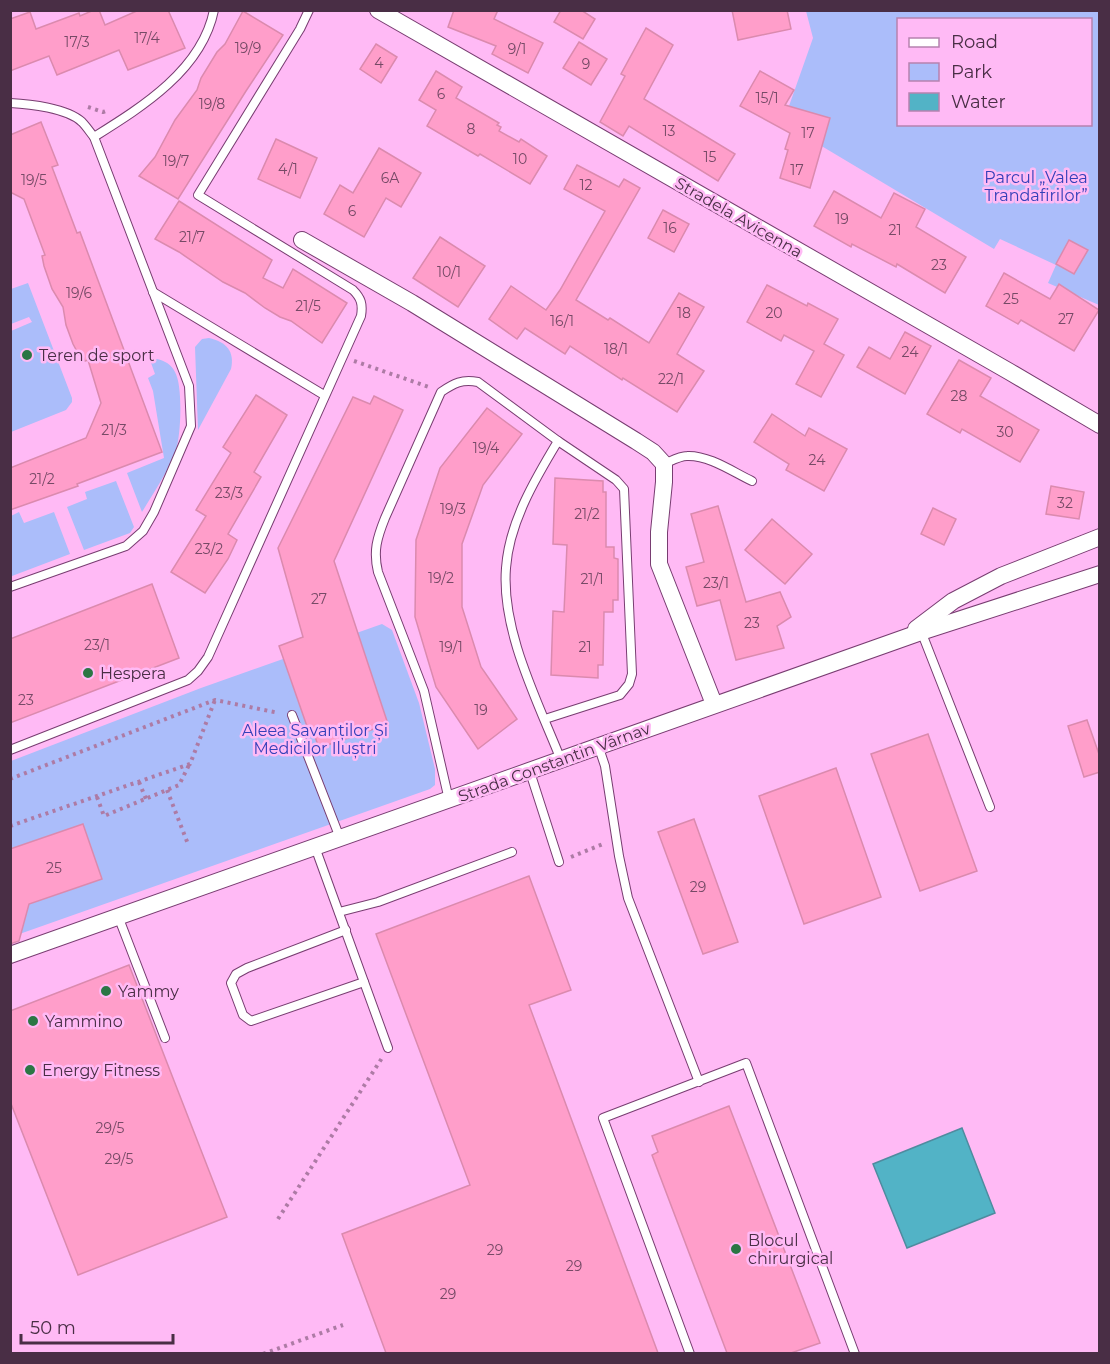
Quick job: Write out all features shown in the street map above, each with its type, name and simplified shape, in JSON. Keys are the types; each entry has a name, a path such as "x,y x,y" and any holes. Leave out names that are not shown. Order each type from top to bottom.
{"street":[{"name":"Stradela Avicenna","path":"378,10 1100,425"},
{"path":"302,240 412,303 636,441 653,452 664,464 659,564 714,704"},
{"path":"916,632 953,601 1001,576 1100,537"},
{"name":"Strada Constantin Vârnav","path":"10,955 599,748 714,704 916,632 1100,574"}],"lane":[{"path":"94,137 135,111 183,69 202,43 214,10"},
{"path":"10,750 188,680 198,671 208,657 361,316 363,306 361,298 353,290 198,195 300,29 309,10"},
{"path":"10,103 47,108 66,114 80,120 94,137 189,386 191,426 154,512 143,531 126,546 10,587"},
{"path":"153,292 324,395"},
{"path":"449,800 424,691 378,572 375,557 378,537 385,518 441,392 464,379 478,382 616,480 624,489 632,674 629,684 620,694 545,718"},
{"path":"558,441 520,513 506,566 507,612 528,678 561,761"},
{"path":"664,464 688,456 716,464 752,482"},
{"path":"916,632 990,807"},
{"path":"292,715 340,838"},
{"path":"599,748 605,766 628,898 699,1082"},
{"path":"530,772 559,862"},
{"path":"315,847 388,1048"},
{"path":"339,912 378,902 512,852"},
{"path":"118,916 165,1038"},
{"path":"346,930 247,968 236,974 231,983 243,1015 251,1021 364,982"},
{"path":"690,1353 603,1118 746,1063 855,1353"}],"path":[{"path":"85,106 103,112 111,110"},
{"path":"342,357 441,392"},
{"path":"97,796 104,816 179,785 216,700"},
{"path":"10,779 216,700 292,715"},
{"path":"10,826 190,764"},
{"path":"139,782 146,799"},
{"path":"167,790 188,844"},
{"path":"559,862 616,838"},
{"path":"278,1219 388,1048"},
{"path":"263,1353 343,1325"}],"green space":[{"name":"Parcul „Valea Trandafirilor”","path":"806,11 1099,11 1099,305 1048,283 1056,265 1000,239 994,249 783,123 813,38"},
{"path":"28,283 72,402 66,410 11,432 11,331 32,322 29,317 11,324 11,289"},
{"path":"209,338 228,348 232,363 231,369 198,430 195,347 202,339"},
{"path":"157,359 170,365 178,379 179,433 176,450 169,466 142,512 127,473 164,458 153,391 148,378 155,374 150,360"},
{"path":"116,481 134,527 130,533 84,550 67,507 87,499 85,492"},
{"path":"19,512 24,523 54,512 70,554 12,576 10,571 11,516"},
{"name":"Aleea Savanților Și Medicilor Iluștri","path":"382,624 392,630 419,703 435,769 435,785 430,789 11,937 11,761 201,688"}],"water":[{"path":"962,1128 995,1213 907,1248 873,1164"}],"building":[{"path":"99,10 105,25 139,10 168,10 185,48 128,70 119,50 57,75 49,56 10,71 10,19 30,12 36,29 79,13 80,16"},
{"path":"454,10 498,10 494,19 543,43 528,73 492,54 496,46 448,27"},
{"path":"561,10 581,10 595,19 583,39 554,22"},
{"path":"732,10 787,10 791,29 738,40"},
{"path":"243,11 283,35 178,199 139,176 155,157 175,120 197,90 201,78 217,52 225,44"},
{"path":"646,28 673,45 644,99 735,154 718,181 629,126 623,136 600,122 625,76 621,74"},
{"path":"579,42 607,59 591,85 563,68"},
{"path":"376,44 397,57 381,83 360,69"},
{"path":"436,71 462,87 456,98 499,123 497,125 501,127 499,131 519,142 521,139 547,156 530,184 427,126 436,110 419,100"},
{"path":"760,71 794,90 785,105 830,118 810,188 780,178 790,133 740,106"},
{"path":"41,122 58,165 52,167 77,233 80,232 162,452 77,484 78,486 10,510 10,468 86,438 101,403 88,360 85,361 82,354 79,355 73,344 66,325 63,307 52,289 44,266 42,256 45,255 24,199 10,192 10,135"},
{"path":"276,139 317,158 300,198 258,179"},
{"path":"379,148 421,173 401,207 386,198 364,237 324,214 340,185 353,193"},
{"path":"577,165 619,187 624,179 640,188 576,300 649,343 679,293 704,307 677,354 704,371 677,412 570,346 565,354 525,328 517,339 489,319 511,286 546,310 560,290 605,211 564,189"},
{"path":"834,191 881,218 894,193 925,209 916,227 966,257 945,293 897,264 896,267 852,244 851,247 814,226"},
{"path":"179,201 272,260 263,278 283,288 293,269 347,303 322,343 291,321 265,308 245,293 223,282 179,252 155,239"},
{"path":"663,210 689,224 674,252 648,238"},
{"path":"440,237 485,266 458,307 413,278"},
{"path":"1069,240 1088,250 1074,274 1056,264"},
{"path":"1004,273 1050,299 1059,284 1099,310 1074,351 1021,320 1018,324 986,306"},
{"path":"767,285 838,319 824,344 844,355 821,397 796,384 814,351 784,335 781,341 747,322"},
{"path":"905,332 931,346 905,394 857,367 869,347 890,359"},
{"path":"959,360 991,378 980,396 1039,430 1020,462 962,429 960,433 927,414"},
{"path":"256,395 287,415 254,472 261,477 228,534 237,540 228,559 205,593 171,572 206,516 196,510 231,453 223,447"},
{"path":"374,396 403,410 334,561 388,724 319,748 313,731 309,732 279,646 303,637 278,548 353,397 370,404"},
{"path":"487,408 522,434 483,485 462,544 462,607 481,667 517,719 478,749 436,687 415,617 416,540 440,468"},
{"path":"772,414 805,436 809,428 847,449 824,491 786,470 789,464 754,442"},
{"path":"555,478 603,481 603,492 606,492 606,547 614,547 614,558 618,559 618,600 613,600 613,612 604,612 603,665 598,665 598,678 551,675 553,611 564,612 567,545 553,544"},
{"path":"1051,486 1084,492 1079,519 1046,514"},
{"path":"718,506 746,602 780,592 791,617 777,626 784,648 736,660 720,600 697,606 686,567 704,562 691,514"},
{"path":"933,508 956,519 944,545 921,534"},
{"path":"772,519 812,554 785,584 745,550"},
{"path":"152,584 179,658 10,723 10,639"},
{"path":"1087,720 1100,757 1100,772 1084,777 1068,726"},
{"path":"928,734 977,871 920,891 871,754"},
{"path":"836,768 881,897 804,924 759,796"},
{"path":"694,819 738,942 703,954 658,832"},
{"path":"83,824 102,879 29,904 19,941 10,944 10,849"},
{"path":"529,876 571,990 529,1005 658,1353 386,1353 342,1234 470,1185 376,934"},
{"path":"129,965 227,1217 78,1275 10,1101 10,1011"},
{"name":"Blocul chirurgical","path":"729,1106 820,1343 791,1353 727,1353 652,1155 658,1152 652,1136"}],"place":[{"name":"Teren de sport","path":"27,355"},
{"name":"Hespera","path":"88,673"},
{"name":"Yammy","path":"106,991"},
{"name":"Yammino","path":"33,1021"},
{"name":"Energy Fitness","path":"30,1070"},
{"name":"Blocul chirurgical","path":"736,1249"}]}
